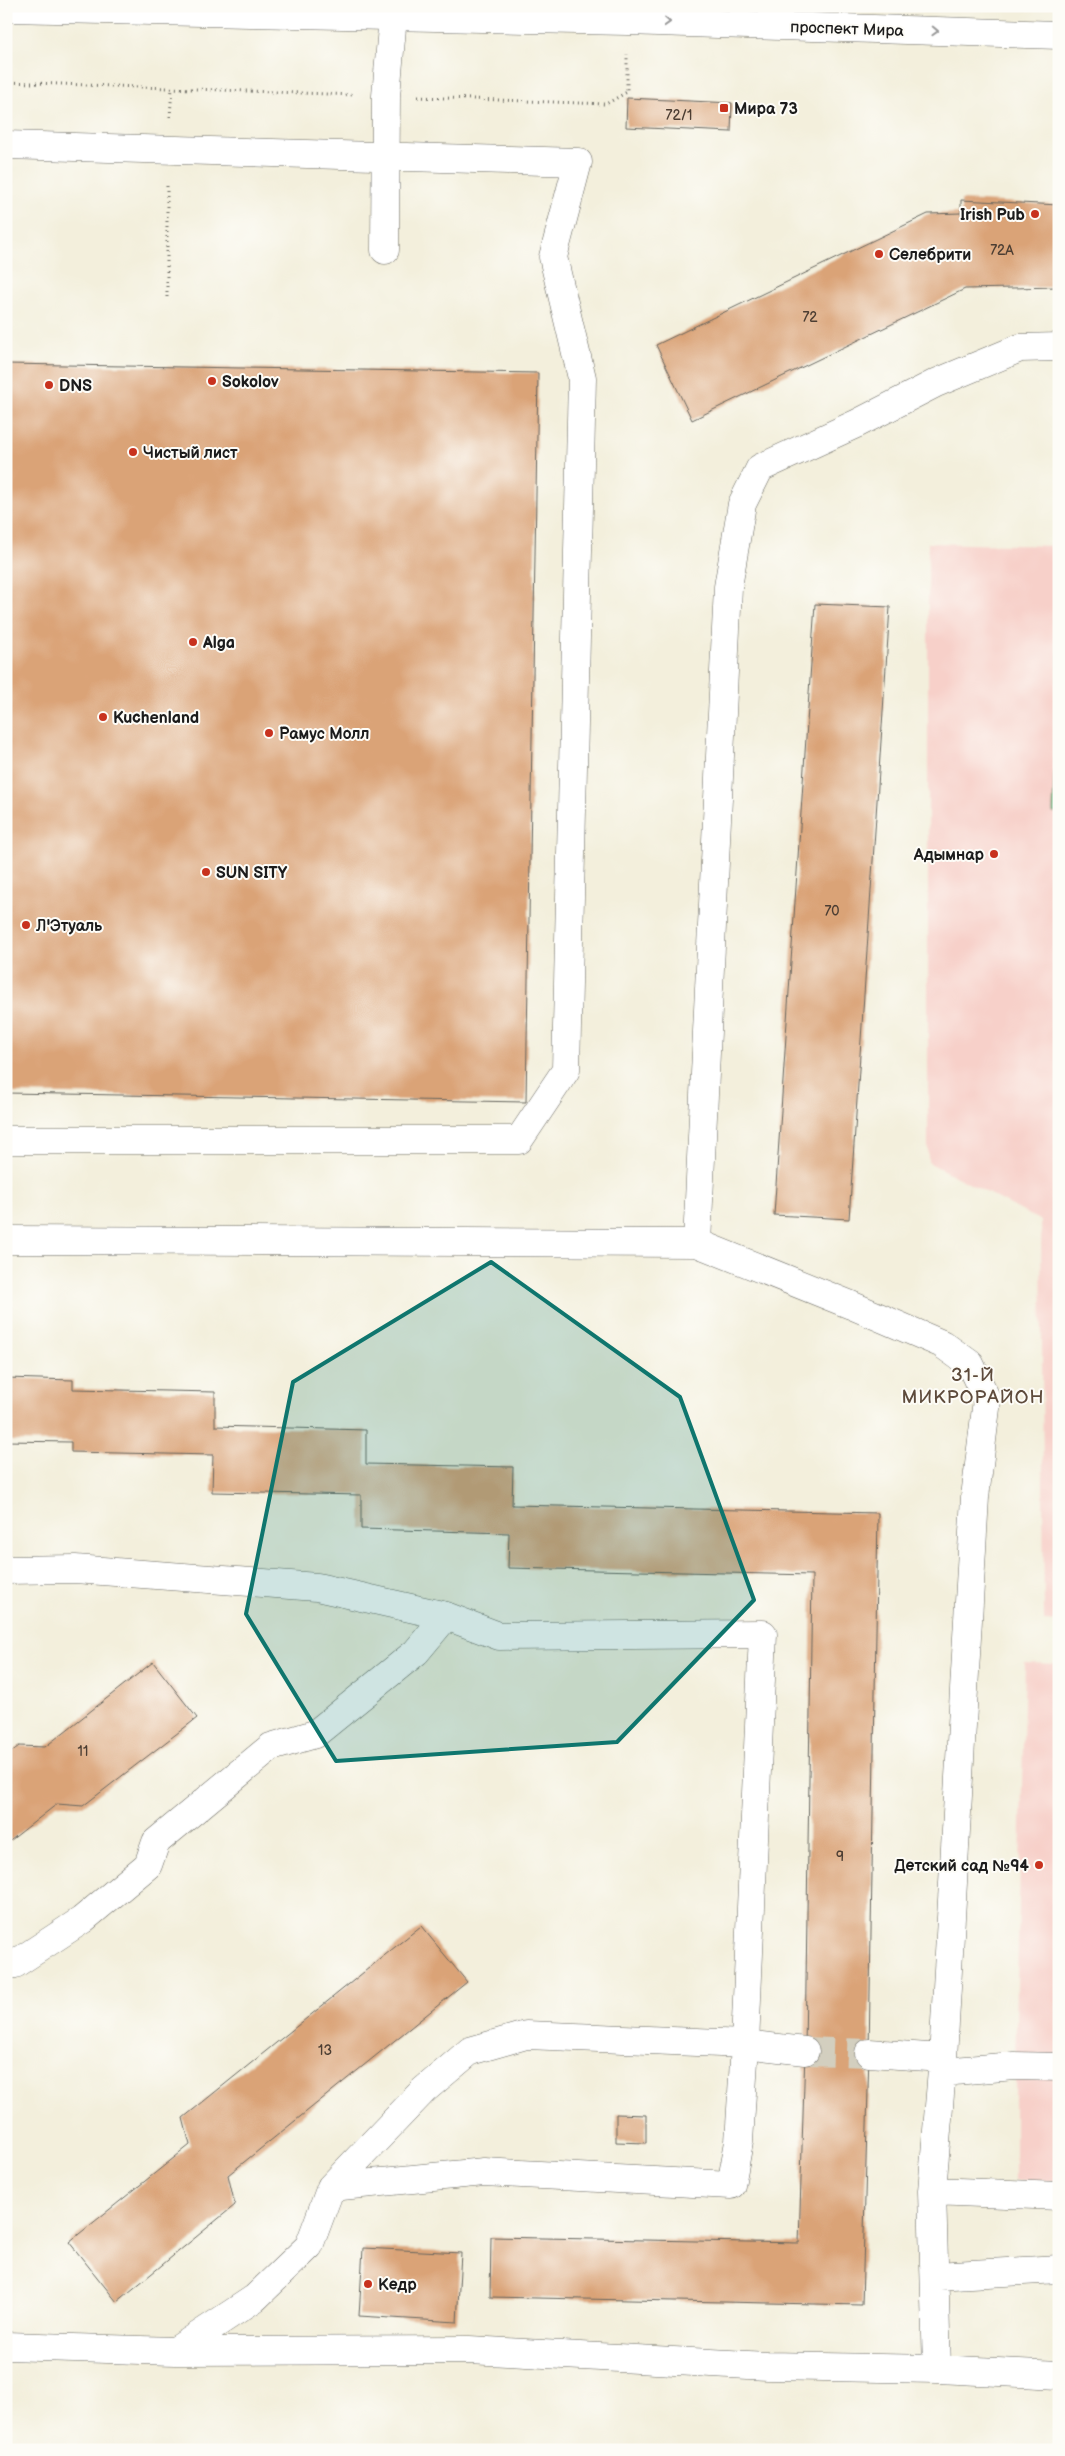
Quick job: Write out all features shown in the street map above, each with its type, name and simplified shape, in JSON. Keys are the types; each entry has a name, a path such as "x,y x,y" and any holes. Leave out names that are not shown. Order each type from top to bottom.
{"main road":[{"name":"проспект Мира","path":"6,8 627,21 1059,35"},
{"path":"385,250 386,96 393,16"},
{"path":"6,145 578,162 553,257 582,378 566,1070 519,1140 6,1140"},
{"path":"697,1243 728,587 742,504 760,468 858,423 936,383 1020,348 1059,347"},
{"path":"6,1240 697,1243 942,1344 970,1364 987,1400 975,1497 943,2065 932,2191 937,2368"},
{"path":"6,1570 76,1569 317,1587 446,1616 499,1636 764,1634 746,2044 739,2142 731,2185 484,2172 331,2187"},
{"path":"6,1965 15,1964 82,1920 148,1865 156,1842 271,1747 315,1734 416,1652 446,1616"},
{"path":"175,2351 255,2298 309,2246 331,2187 424,2090 470,2051 526,2035 746,2044 805,2051"},
{"path":"869,2053 943,2065 1059,2068"},
{"path":"932,2191 1059,2196"},
{"path":"935,2276 1059,2270"},
{"path":"6,2346 175,2351 469,2350 767,2366 937,2368 1059,2375"}],"path":[{"path":"167,297 168,150 172,88"}],"highlighted area":[{"path":"491,1262 680,1397 754,1600 617,1742 336,1761 246,1614 293,1382"}],"shaded area":[{"name":"Адымнар","path":"928,543 1059,546 1059,1621 1044,1620 1041,1221 928,1162"},
{"name":"Детский сад №94","path":"1025,1663 1059,1664 1059,2181 1015,2180 1015,2066"}],"green space":[{"path":"1059,653 1059,813 1053,813"}],"building":[{"path":"627,98 732,103 731,132 626,127"},
{"path":"961,200 1059,205 1059,287 965,289 692,420 656,345 928,214 961,213"},
{"name":"Рамус Молл","path":"6,364 538,373 526,1102 6,1093"},
{"path":"815,604 890,607 849,1219 774,1215"},
{"path":"6,1378 73,1380 73,1389 215,1392 215,1426 366,1430 366,1464 513,1467 512,1505 878,1513 869,2053 862,2305 490,2297 491,2237 799,2243 805,2051 812,1575 508,1568 509,1533 361,1529 361,1495 212,1492 213,1455 71,1452 71,1442 6,1441"},
{"path":"153,1662 197,1718 83,1806 57,1804 6,1844 6,1756 19,1746 45,1747"},
{"path":"421,1926 467,1982 228,2175 235,2205 117,2302 69,2242 190,2145 183,2118"},
{"path":"616,2114 646,2115 646,2143 616,2142"},
{"path":"363,2248 461,2253 457,2322 359,2316"}],"tunnel":[{"path":"805,2051 869,2053"}],"place":[{"name":"Мира 73","path":"724,108"},
{"name":"Irish Pub","path":"1035,214"},
{"name":"Селебрити","path":"879,254"},
{"name":"Sokolov","path":"212,381"},
{"name":"DNS","path":"49,385"},
{"name":"Чистый лист","path":"133,452"},
{"name":"Alga","path":"193,642"},
{"name":"Kuchenland","path":"103,717"},
{"name":"Рамус Молл","path":"269,733"},
{"name":"Адымнар","path":"994,854"},
{"name":"SUN SITY","path":"206,872"},
{"name":"Л'Этуаль","path":"26,925"},
{"name":"Детский сад №94","path":"1039,1865"},
{"name":"Кедр","path":"368,2284"}],"district":[{"name":"31-Й МИКРОРАЙОН","path":"973,1385"}]}
